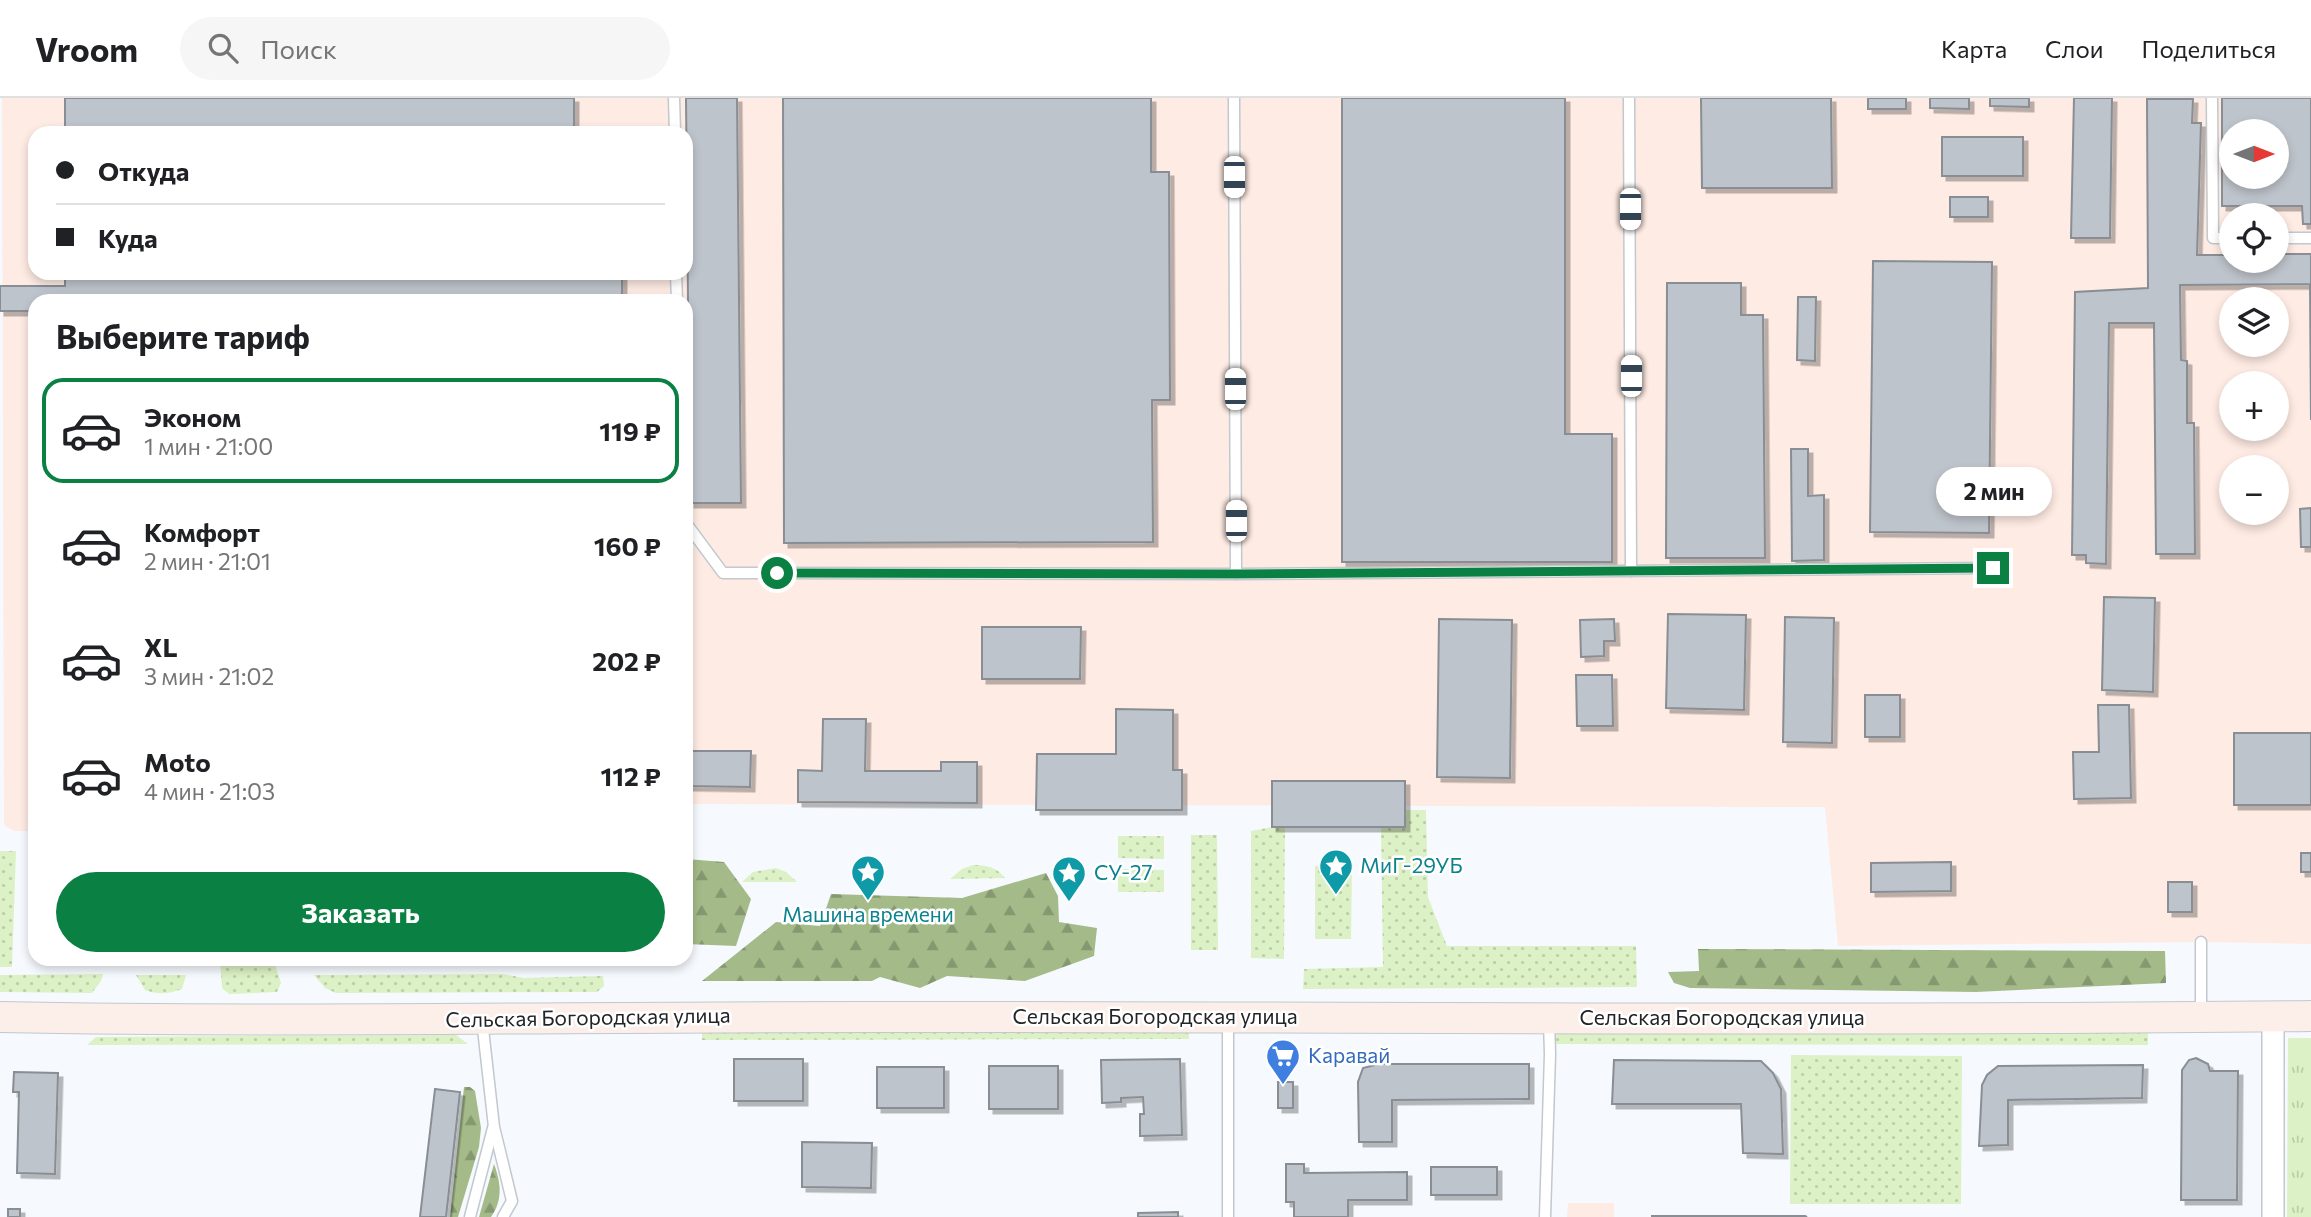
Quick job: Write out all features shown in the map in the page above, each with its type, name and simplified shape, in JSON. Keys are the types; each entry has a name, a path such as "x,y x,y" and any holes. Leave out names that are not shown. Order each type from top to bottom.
{"main road":[{"name":"Сельская Богородская улица","path":"0,1017 482,1020 697,1016 2311,1016"}],"street":[{"path":"2273,1017 2273,1217"}],"lane":[{"path":"674,98 675,126"},
{"path":"1234,98 1236,574"},
{"path":"1629,98 1631,571"},
{"path":"2212,98 2213,238 2219,238"},
{"path":"2289,238 2311,239"},
{"path":"693,532 723,573 1236,574 1993,568"},
{"path":"2201,1017 2202,942"},
{"path":"1228,1017 1228,1217"},
{"path":"1545,1217 1549,1018"},
{"path":"482,1020 494,1127 512,1201 503,1217"},
{"path":"470,1217 494,1127"}],"shaded area":[{"path":"2,98 2311,98 2311,944 2201,942 1838,946 1825,807 693,804 693,294 28,294 28,831 14,831 4,825"},
{"path":"1568,1203 1614,1203 1614,1217 1567,1217"}],"green space":[{"path":"1405,810 1426,810 1428,897 1447,946 1636,946 1637,987 1303,989 1304,969 1383,967 1381,827 1405,827"},
{"path":"1285,827 1284,959 1251,958 1251,831"},
{"path":"1191,835 1217,835 1218,950 1191,950"},
{"path":"1118,836 1164,836 1164,859 1118,858"},
{"path":"0,851 16,851 12,967 0,967"},
{"path":"693,860 724,862 751,899 736,946 693,944"},
{"path":"973,865 991,867 1005,878 950,879 962,869"},
{"path":"1315,866 1352,866 1351,939 1315,939"},
{"path":"776,868 786,872 797,882 742,882 753,872"},
{"path":"1118,869 1164,870 1164,892 1118,892"},
{"path":"1046,873 1058,896 1059,922 1097,928 1094,956 1025,981 947,976 920,988 880,977 872,981 702,981 776,922 820,926 831,894 962,898"},
{"path":"1698,949 2165,951 2166,983 1976,992 1690,988 1674,983 1668,972 1699,971"},
{"path":"220,966 275,966 281,983 277,992 229,994 222,988"},
{"path":"103,974 92,993 0,992 0,975"},
{"path":"503,974 524,978 603,976 604,986 597,992 336,993 325,988 314,975"},
{"path":"136,975 186,975 182,989 155,993 145,990"},
{"path":"1189,1027 1189,1039 702,1040 702,1028"},
{"path":"1556,1032 2148,1033 2148,1045 1556,1044"},
{"path":"456,1035 468,1044 87,1045 96,1037"},
{"path":"2288,1038 2311,1038 2311,1217 2287,1217"},
{"path":"1791,1055 1962,1056 1961,1204 1790,1204"},
{"path":"464,1087 475,1091 481,1128 479,1147 458,1217 450,1217"},
{"path":"494,1164 499,1185 498,1204 491,1217 479,1217"}],"building":[{"path":"65,98 574,98 574,126 65,126"},
{"path":"686,98 737,98 741,503 693,503 693,294 688,294 688,280 693,280 693,126 686,126"},
{"path":"783,98 1151,98 1151,172 1169,172 1170,400 1152,400 1153,542 784,543"},
{"path":"1342,98 1565,98 1565,434 1612,434 1612,562 1342,562"},
{"path":"1701,98 1831,98 1832,188 1702,188"},
{"path":"1868,98 1906,98 1906,109 1868,109"},
{"path":"1930,98 1969,98 1969,109 1930,108"},
{"path":"1990,98 2029,98 2029,107 1990,106"},
{"path":"2074,98 2112,98 2110,238 2071,238"},
{"path":"2222,98 2311,98 2311,224 2303,224 2302,206 2289,206 2289,203 2222,203 2222,189 2289,189 2289,119 2222,119"},
{"path":"2147,99 2193,99 2192,123 2201,123 2197,255 2219,255 2219,273 2289,273 2289,254 2311,254 2311,420 2310,284 2180,285 2181,360 2187,361 2187,423 2194,423 2195,554 2156,554 2154,323 2109,323 2106,564 2086,563 2086,555 2072,555 2075,292 2148,288"},
{"path":"1942,137 2023,137 2023,176 1942,176"},
{"path":"1950,197 1988,197 1988,217 1950,217"},
{"path":"1873,261 1992,262 1989,533 1870,532"},
{"path":"65,280 622,280 622,294 28,294 28,311 0,311 0,286 65,286"},
{"path":"1667,283 1741,283 1741,315 1763,315 1765,558 1666,558"},
{"path":"1798,297 1816,297 1815,361 1797,360"},
{"path":"1791,449 1808,449 1808,496 1824,495 1824,560 1792,561"},
{"path":"2311,508 2311,547 2301,547 2300,509"},
{"path":"2104,597 2155,598 2153,692 2102,690"},
{"path":"1668,614 1746,615 1744,710 1666,708"},
{"path":"1785,617 1834,618 1832,743 1783,742"},
{"path":"1439,619 1512,620 1510,778 1437,777"},
{"path":"1614,619 1615,641 1604,641 1604,656 1581,657 1580,620"},
{"path":"982,627 1081,627 1080,679 982,679"},
{"path":"1576,675 1612,675 1613,726 1577,726"},
{"path":"1865,695 1900,695 1900,737 1865,737"},
{"path":"2098,705 2129,705 2131,798 2074,799 2073,752 2099,752"},
{"path":"1116,709 1173,710 1173,770 1182,770 1182,810 1036,810 1037,754 1116,754"},
{"path":"823,719 866,719 865,771 941,771 941,762 977,762 977,803 798,802 798,770 822,771"},
{"path":"2234,733 2311,733 2311,805 2234,805"},
{"path":"693,751 751,751 750,787 693,786"},
{"path":"1272,781 1405,781 1405,827 1272,827"},
{"path":"2301,853 2311,853 2311,872 2301,872"},
{"path":"1951,862 1951,891 1871,892 1871,863"},
{"path":"2168,882 2192,882 2192,912 2168,912"},
{"path":"2196,1058 2208,1064 2210,1071 2238,1071 2237,1200 2181,1200 2182,1070 2189,1060"},
{"path":"734,1059 803,1059 803,1101 734,1101"},
{"path":"1180,1059 1182,1135 1140,1136 1140,1114 1144,1114 1143,1097 1121,1098 1121,1102 1102,1103 1101,1060"},
{"path":"1614,1060 1761,1061 1773,1073 1781,1089 1783,1154 1743,1153 1741,1104 1612,1104"},
{"path":"1379,1064 1529,1064 1529,1099 1392,1100 1392,1142 1359,1142 1358,1082 1363,1068"},
{"path":"2143,1065 2142,1098 2008,1100 2008,1145 1979,1146 1982,1085 1987,1075 1998,1066"},
{"path":"989,1066 1058,1066 1058,1109 989,1109"},
{"path":"877,1067 944,1067 944,1108 877,1108"},
{"path":"14,1072 58,1073 55,1174 17,1173 19,1092 13,1092"},
{"path":"1278,1082 1293,1082 1293,1108 1278,1108"},
{"path":"435,1089 460,1092 446,1217 420,1217"},
{"path":"802,1142 872,1143 871,1188 802,1187"},
{"path":"1286,1164 1304,1164 1304,1173 1407,1172 1407,1200 1348,1200 1348,1217 1294,1217 1294,1202 1286,1202"},
{"path":"1431,1167 1497,1167 1497,1195 1431,1195"},
{"path":"8,1209 20,1209 20,1217 8,1217"},
{"path":"1178,1212 1178,1217 1138,1217 1138,1213"},
{"path":"1805,1216 1807,1217 1652,1217"}],"place":[{"name":"МиГ-29УБ","path":"1336,896"},
{"name":"Машина времени","path":"868,902"},
{"name":"СУ-27","path":"1069,903"},
{"name":"Каравай","path":"1283,1086"}],"route":[{"path":"777,573 1236,574 1993,568"}]}
